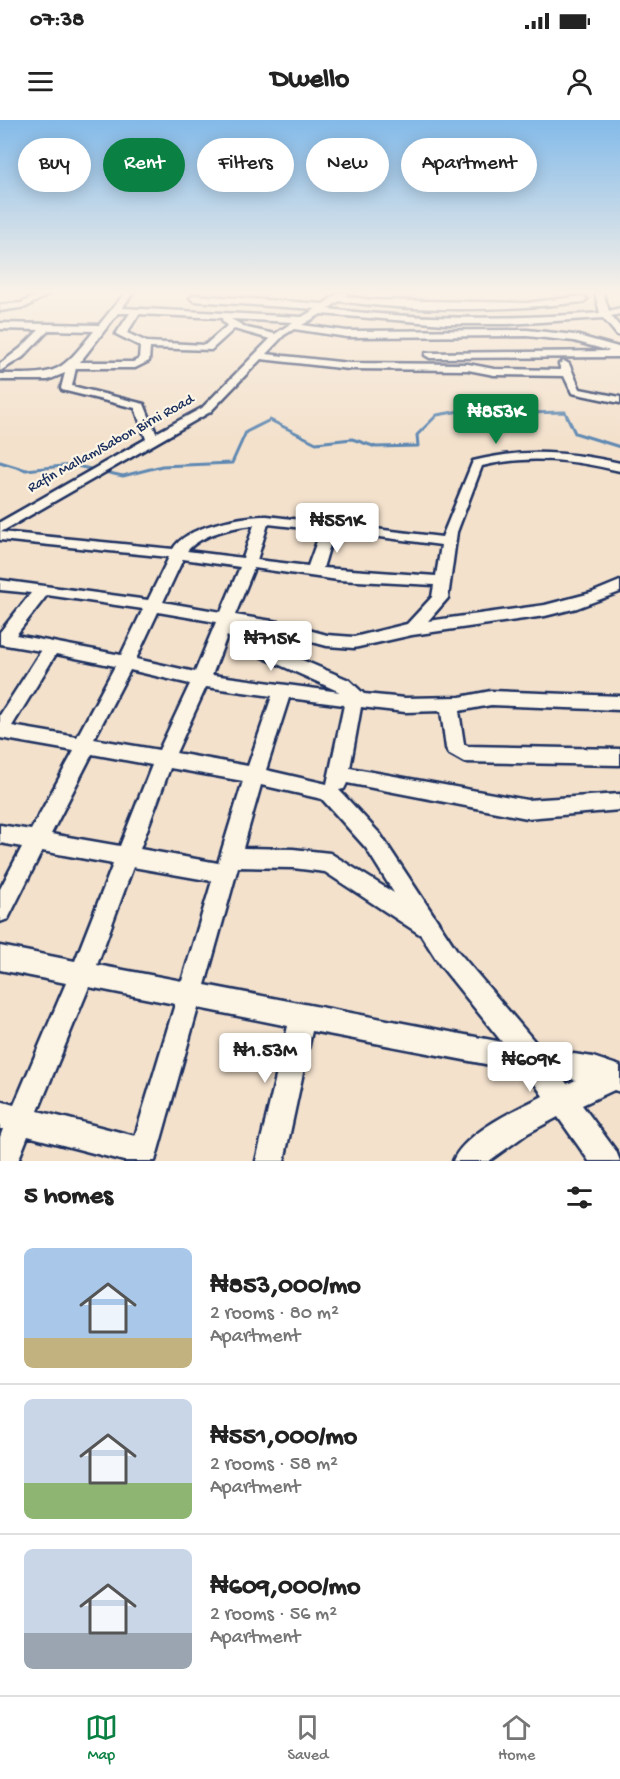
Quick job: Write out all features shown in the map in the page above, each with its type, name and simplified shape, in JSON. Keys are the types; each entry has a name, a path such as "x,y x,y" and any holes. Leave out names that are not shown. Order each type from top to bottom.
{"street":[{"path":"0,368 13,361 34,342"},
{"path":"0,377 48,377 72,365 91,342"},
{"path":"138,342 145,345 207,348 214,342"},
{"name":"Rafin Mallam/Sabon Birni Road","path":"0,528 27,510 206,410 272,342"},
{"path":"424,342 437,367"},
{"path":"487,342 502,372"},
{"path":"588,342 614,349 620,354"},
{"path":"72,365 135,365 144,361 145,345"},
{"path":"559,354 576,391 620,400"},
{"path":"430,355 620,354"},
{"path":"258,356 349,366 437,367 502,372 567,373"},
{"path":"72,365 68,390 140,406 153,441"},
{"path":"412,628 440,598 450,532 477,464 558,455 620,467"},
{"path":"0,911 38,841 182,546 199,536 226,526 262,521 329,526 448,542"},
{"path":"4,1161 10,1118 82,974 164,759 201,680 248,564 262,521"},
{"path":"314,572 329,526"},
{"path":"0,536 179,554 314,572 444,581"},
{"path":"0,585 153,605 224,620 290,629 345,643 378,638 412,628 492,619 545,609 601,596 620,586"},
{"path":"2,638 44,589"},
{"path":"224,620 235,634 270,653 352,690 355,694 334,797"},
{"path":"2,638 126,662 201,680 354,700 405,705 449,704 491,698 620,703"},
{"path":"52,647 0,731 320,789 334,797 373,841 456,969 534,1061 606,1161"},
{"path":"10,1118 142,1156 254,776 282,691"},
{"path":"449,704 455,748 464,754 620,758"},
{"path":"339,774 527,809 620,802"},
{"path":"0,834 126,856 228,866 266,857 330,863 431,931"},
{"path":"0,958 534,1061 593,1070 617,1078"},
{"path":"270,1161 303,1017"},
{"path":"467,1161 490,1141 562,1100 617,1078"}],"waterway":[{"path":"0,462 26,470 72,465 123,476 162,466 232,463 246,432 270,420 316,443 352,439 376,447 418,446 417,435 437,415 477,408 526,413 565,412 575,433 620,447"}]}
